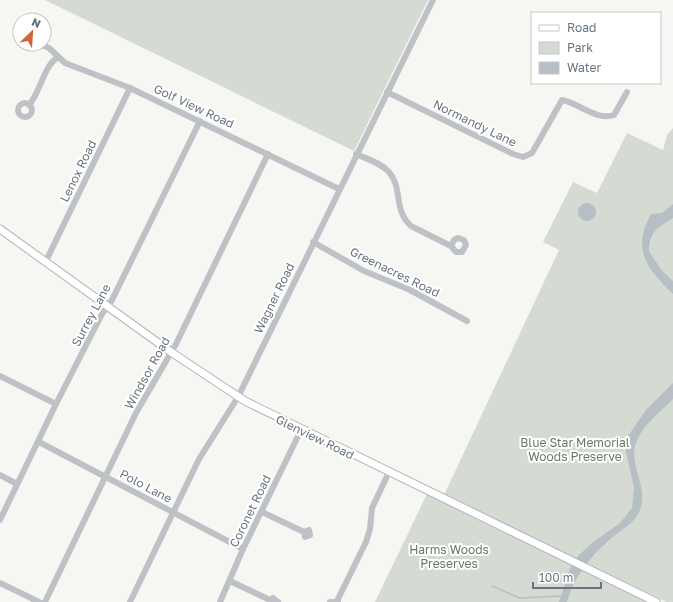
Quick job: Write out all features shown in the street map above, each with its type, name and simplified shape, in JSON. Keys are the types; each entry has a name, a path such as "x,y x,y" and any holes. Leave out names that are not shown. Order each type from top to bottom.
{"main road":[{"name":"Glenview Road","path":"0,229 107,307 238,397 301,430 656,602"}],"street":[{"name":"Wagner Road","path":"130,602 199,459 238,397 356,154 433,0"},
{"name":"Golf View Road","path":"52,51 58,57 82,71 102,76 130,88 339,189"},
{"path":"29,105 36,96 51,64 58,57"},
{"name":"Lenox Road","path":"45,263 130,88"},
{"name":"Normandy Lane","path":"387,92 513,154 524,157 532,153 562,100 569,101 600,116 608,117 614,115 627,92"},
{"name":"Surrey Lane","path":"0,520 39,442 56,404 107,307 200,121"},
{"name":"Windsor Road","path":"44,602 142,403 171,352 268,154"},
{"path":"356,154 389,172 394,181 400,211 406,222 451,246"},
{"name":"Greenacres Road","path":"313,242 364,271 410,290 467,321"},
{"path":"0,376 56,404"},
{"name":"Coronet Road","path":"220,602 243,548 301,430"},
{"name":"Polo Lane","path":"39,442 106,476 173,514 243,548"},
{"path":"330,602 338,602 366,542 370,529 372,508 389,472"},
{"path":"0,475 17,484"},
{"path":"262,512 304,532"},
{"path":"230,581 270,601 274,598 278,602"},
{"path":"0,583 39,602"}],"green space":[{"path":"45,0 428,0 354,151"},
{"name":"Blue Star Memorial Woods Preserve","path":"673,128 673,602 666,602 444,495 559,250 543,242 573,182 597,193 627,133 663,150 667,135","holes":["649,219 656,229 652,235 649,251 661,269 671,279 667,288 653,273 644,256 643,239"]},
{"name":"Harms Woods Preserves","path":"427,494 617,586 646,602 375,602"}],"water":[{"path":"587,203 593,206 596,212 593,218 587,221 581,218 578,212 581,206"},
{"path":"673,204 673,218 655,231 651,239 649,251 661,269 673,281 673,294 649,267 642,249 642,238 651,214 662,213"},
{"path":"673,383 673,399 653,418 640,434 634,449 634,459 642,495 642,505 636,518 592,557 574,583 567,602 559,602 571,566 577,557 592,543 620,523 632,508 634,488 625,447 628,436 646,410"}],"waterway":[{"path":"492,586 520,598 561,596"}]}
